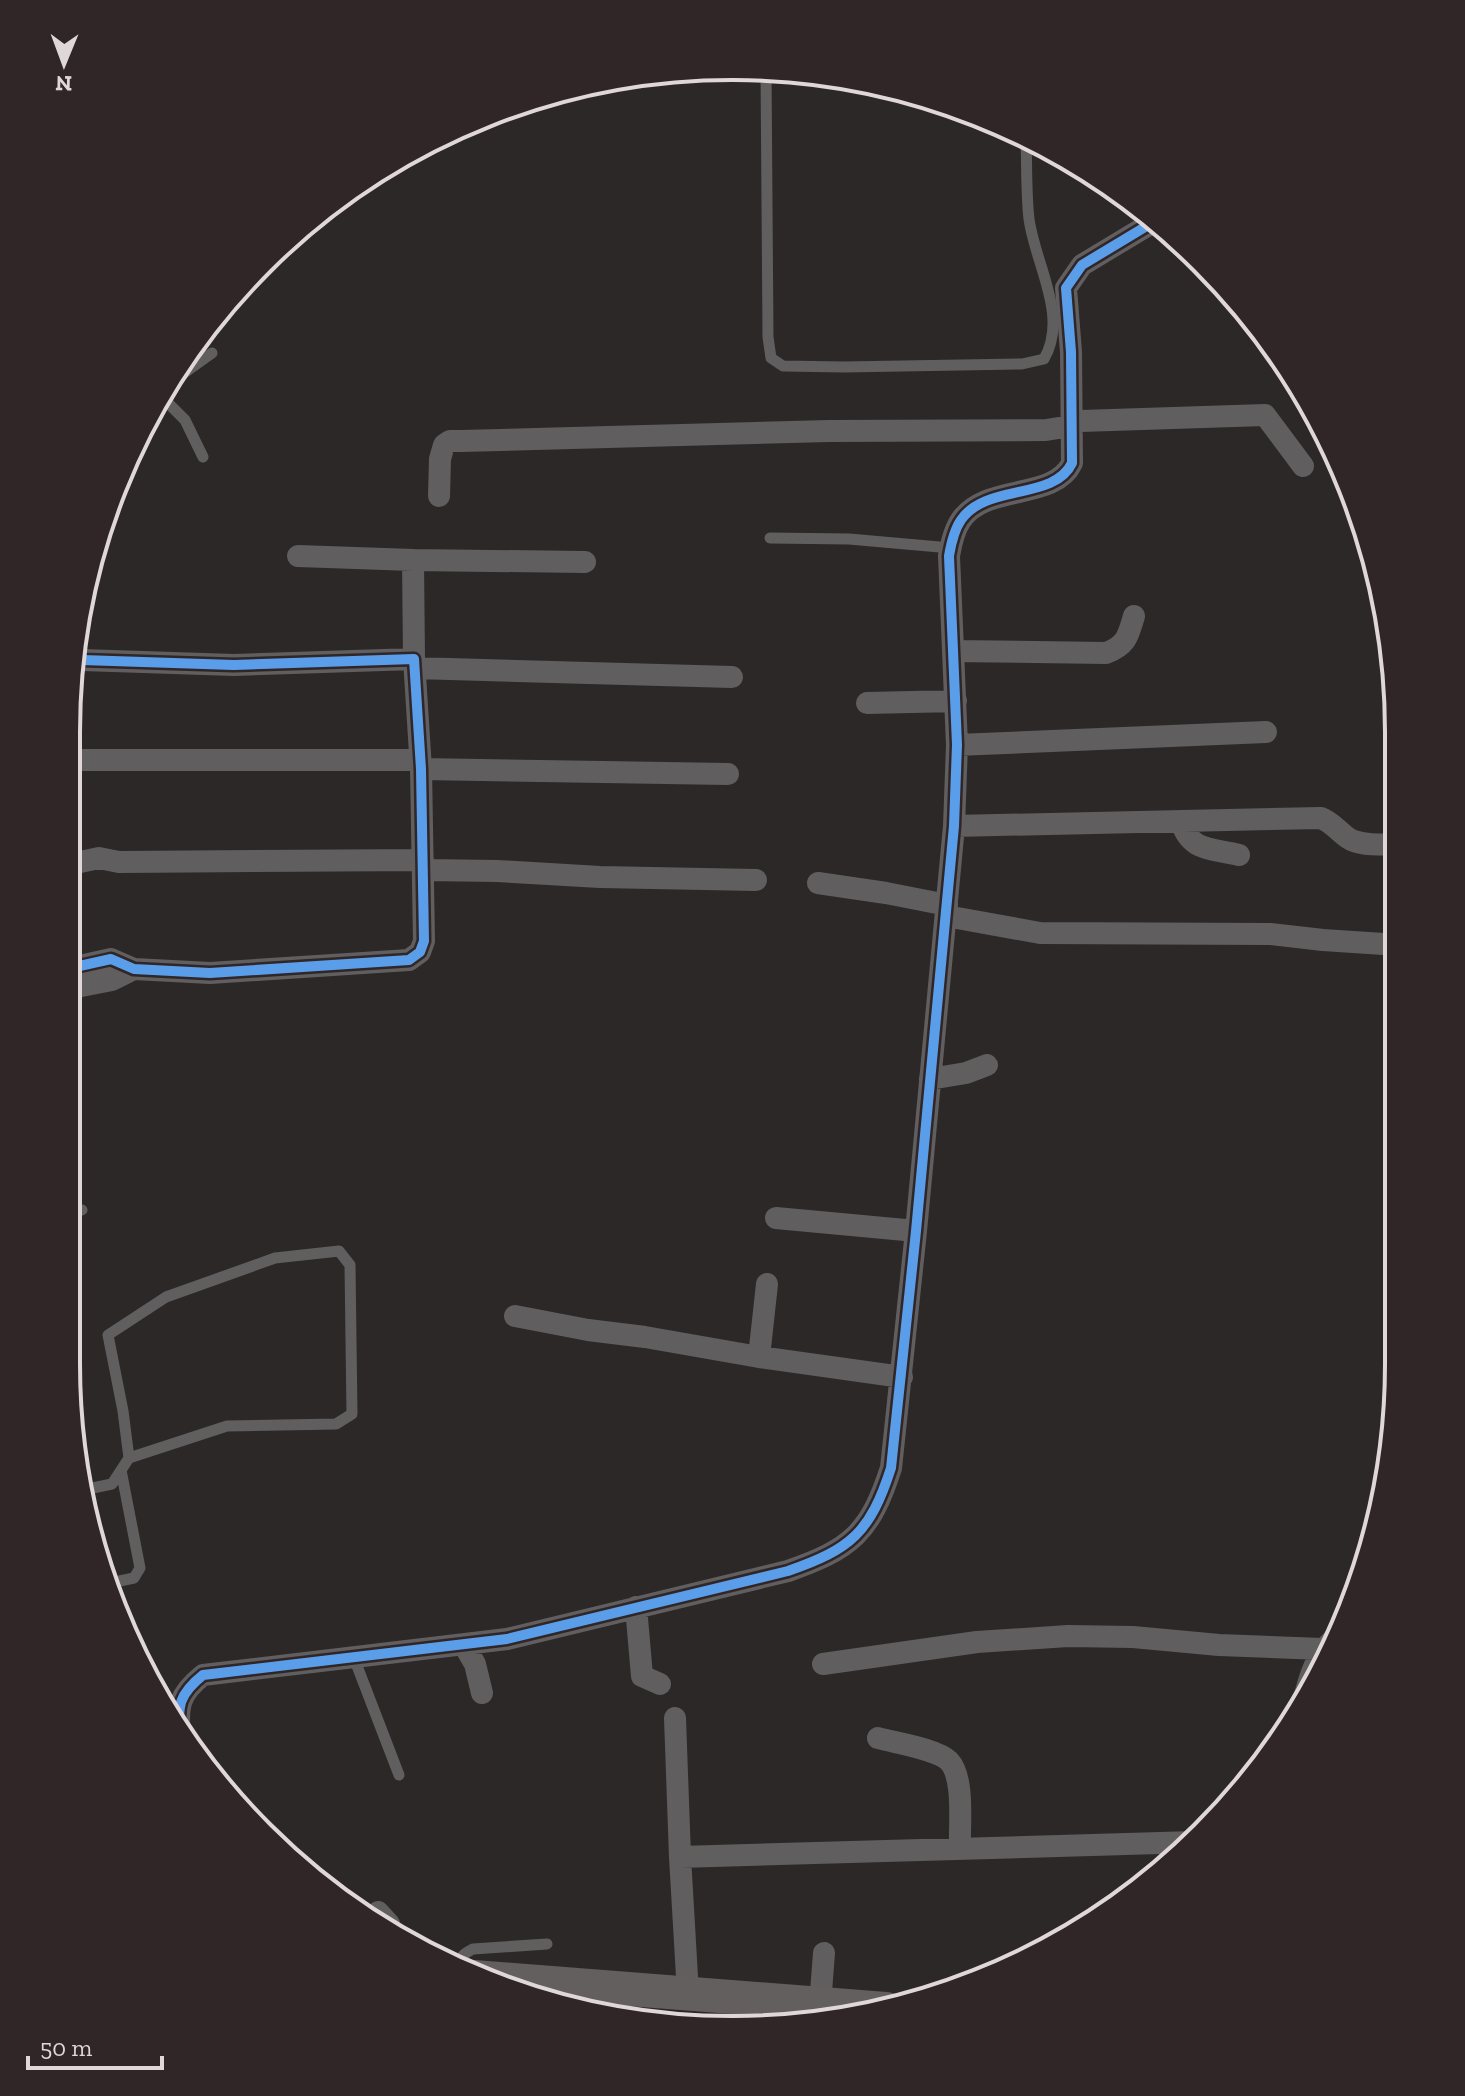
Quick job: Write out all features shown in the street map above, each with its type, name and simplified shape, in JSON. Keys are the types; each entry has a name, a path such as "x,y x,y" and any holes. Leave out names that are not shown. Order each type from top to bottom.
{"main road":[{"path":"523,1981 841,2006"}],"street":[{"path":"179,1709 181,1698 191,1684 203,1675 507,1639 788,1571 844,1547 866,1523 880,1501 891,1468 954,826 957,745 952,540 961,519 991,498 1037,487 1058,480 1067,473 1072,463 1071,352 1066,288 1082,265 1145,227"},
{"path":"439,496 440,459 444,445 450,441 829,431 1046,430 1081,421 1265,415 1303,466"},
{"path":"298,556 585,562"},
{"path":"80,966 111,959 134,969 210,973 409,960 420,952 424,941 424,865 413,560"},
{"path":"954,651 1106,653 1119,648 1134,616"},
{"path":"84,660 234,665 415,664 732,677"},
{"path":"867,703 956,701"},
{"path":"957,745 1266,732"},
{"path":"80,760 420,764 728,774"},
{"path":"954,826 1321,818 1331,822 1348,839 1385,844"},
{"path":"1181,821 1190,842 1239,855"},
{"path":"80,862 99,858 119,862 424,865 600,877 756,880"},
{"path":"818,883 1040,933 1270,934 1385,944"},
{"path":"80,986 112,980 134,969"},
{"path":"930,1079 966,1073 987,1065"},
{"path":"776,1218 916,1231"},
{"path":"759,1357 767,1284"},
{"path":"515,1316 759,1357 902,1377"},
{"path":"636,1607 642,1676 660,1684"},
{"path":"823,1664 977,1642 1068,1636 1319,1649"},
{"path":"464,1645 475,1664 482,1693"},
{"path":"675,1718 688,1994"},
{"path":"878,1738 931,1752 948,1760 956,1771 958,1783 960,1848"},
{"path":"680,1857 1175,1842"},
{"path":"820,2005 824,1953"}],"lane":[{"path":"766,81 768,337 771,358 783,366 1022,364 1044,359 1052,346 1052,307 1030,220 1027,150"},
{"path":"192,367 212,353"},
{"path":"169,404 185,420 203,457"},
{"path":"770,538 849,539 951,548"},
{"path":"93,1488 112,1484 129,1458 227,1426 336,1424 352,1414 350,1265 339,1251 275,1258 166,1297 108,1335 129,1458"},
{"path":"118,1581 134,1578 140,1568 121,1470"},
{"path":"354,1658 399,1775"},
{"path":"463,1957 473,1949 547,1944"}],"cycle path":[{"path":"180,1710 184,1695 203,1675 507,1639 788,1571 843,1546 866,1523 891,1468 954,826 957,745 949,556 959,524 972,508 986,501 1051,483 1063,475 1072,463 1071,352 1066,288 1082,265 1145,227"},
{"path":"80,966 111,959 134,969 210,973 409,960 420,952 424,941 421,769 414,659 234,665 84,660"}]}
